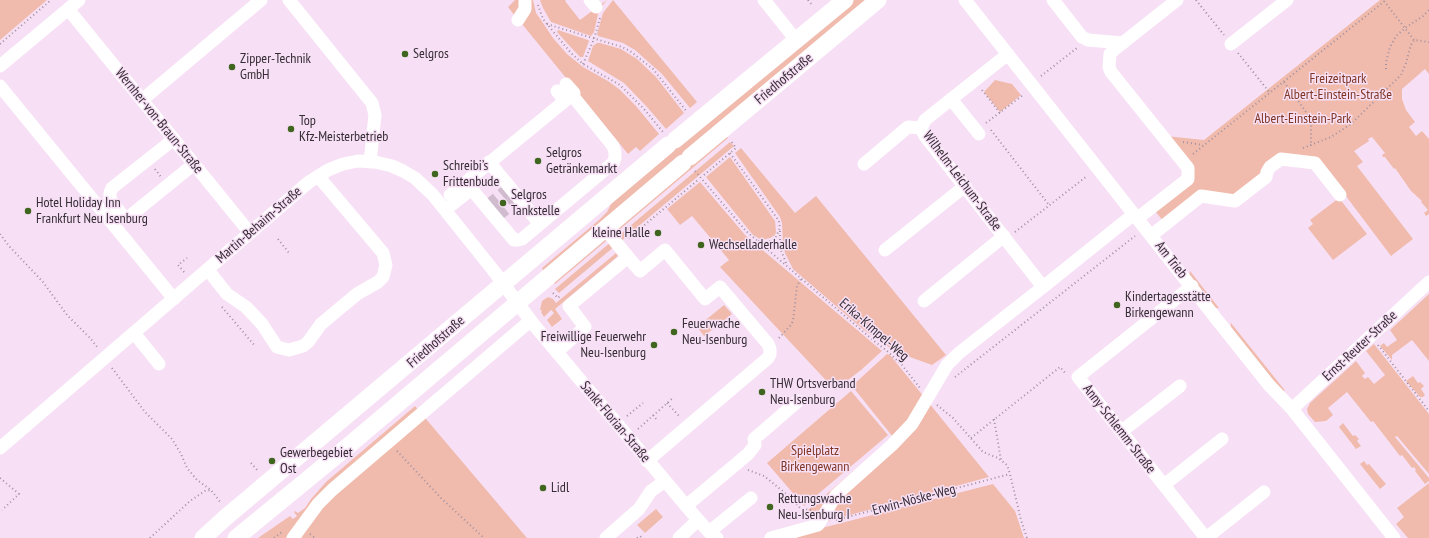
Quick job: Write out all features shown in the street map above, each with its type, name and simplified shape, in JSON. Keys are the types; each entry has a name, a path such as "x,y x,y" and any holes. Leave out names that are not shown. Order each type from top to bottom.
{"main road":[{"name":"Friedhofstraße","path":"204,538 672,142 845,0"},
{"name":"Friedhofstraße","path":"241,534 341,452 605,228 878,0"}],"street":[{"path":"0,66 79,0"},
{"path":"142,100 260,0"},
{"path":"289,0 372,103 375,115 370,162"},
{"path":"518,20 525,9 525,0"},
{"path":"764,0 796,40"},
{"name":"Am Trieb","path":"965,0 1008,54 1029,88 1152,235 1269,385 1292,409 1394,538"},
{"path":"1053,0 1082,37 1088,40 1123,43"},
{"path":"771,538 818,525 836,495 892,445 912,424 947,365 954,357 1136,216 1188,179 1188,168 1111,72 1109,67 1110,54 1114,49 1177,0"},
{"path":"1231,44 1287,0"},
{"name":"Wernher-von-Braun-Straße","path":"68,9 250,233"},
{"name":"Wilhelm-Leichum-Straße","path":"1008,54 925,120 921,128 924,136 965,186 1043,287"},
{"path":"0,86 174,299"},
{"path":"565,93 613,146 615,152 613,163 522,239 514,240 473,191 468,192 442,207 565,93"},
{"path":"951,99 978,134"},
{"path":"864,164 908,127 921,128"},
{"path":"174,139 112,188 110,199 122,215 126,217 130,216 194,164"},
{"path":"1152,235 1201,196 1235,201 1266,177 1270,167 1280,159 1315,163 1340,195"},
{"name":"Martin-Behaim-Straße","path":"0,448 318,176 343,164 358,161 382,163 403,171 414,178 442,207 504,284 517,303"},
{"path":"489,162 540,224"},
{"path":"208,270 227,294 246,306 262,324 277,347 289,350 303,346 308,342 321,324 357,294 378,282 383,277 386,265 383,253 318,176"},
{"path":"885,250 965,186"},
{"path":"605,228 640,271 665,250 705,299 720,287 768,344 770,349 768,358 647,460"},
{"path":"924,301 1005,238"},
{"path":"557,352 585,327 570,306 628,257"},
{"name":"Ernst-Reuter-Straße","path":"1292,409 1429,282"},
{"name":"Anny-Schlemm-Straße","path":"1192,286 1078,377 1206,538"},
{"name":"Sankt-Florian-Straße","path":"517,303 530,321 647,460 698,520 713,535"},
{"path":"293,538 318,504 332,490 530,321"},
{"path":"134,333 159,364"},
{"path":"1122,431 1180,386"},
{"path":"686,506 748,454 755,446 754,439 798,400"},
{"path":"1164,485 1222,439"},
{"path":"606,538 639,509 651,491 665,481"},
{"path":"1206,538 1264,492"},
{"path":"713,535 751,498"},
{"path":"679,538 698,520"}],"path":[{"path":"0,44 51,0"},
{"path":"537,0 540,12 547,24 564,46 583,64 620,85 648,115"},
{"path":"808,0 812,5"},
{"path":"1183,162 1385,1 1414,40 1429,42"},
{"path":"583,64 594,39 596,6"},
{"path":"1386,69 1386,62 1390,47 1396,36 1429,10"},
{"path":"547,24 622,47 643,60 660,77 688,113"},
{"path":"981,117 986,123 1000,113 1088,40"},
{"path":"1280,159 1296,154 1303,148 1331,138 1351,124 1397,79 1403,71 1414,40"},
{"path":"975,81 1000,113"},
{"path":"1284,82 1309,116 1311,121 1311,146"},
{"path":"991,130 1049,205"},
{"path":"704,175 736,148 730,140"},
{"path":"730,153 779,221 781,253 788,268"},
{"path":"154,169 162,178"},
{"path":"1005,238 1091,173"},
{"name":"Erika-Kimpel-Weg","path":"710,187 746,232 886,350 902,365 928,397 953,418 983,452 1002,461"},
{"path":"755,240 765,243 772,241 777,236 780,228"},
{"path":"954,378 1135,235 1141,243 1152,235"},
{"path":"278,239 289,253"},
{"path":"185,273 178,265 187,258"},
{"path":"770,354 774,352 780,337 793,321 797,286 801,279"},
{"path":"221,305 255,346"},
{"path":"1374,341 1429,411"},
{"path":"971,438 1060,367 1070,378 1078,377"},
{"path":"637,430 674,397"},
{"path":"626,417 643,403"},
{"path":"667,403 688,426"},
{"path":"653,415 657,420"},
{"path":"994,419 1002,461 1007,465 1010,474 1027,538"},
{"path":"388,441 441,498 484,538"},
{"path":"251,462 258,471"},
{"path":"745,469 764,476 790,497 801,509 826,510"},
{"name":"Erwin-Nöske-Weg","path":"818,525 1010,474"},
{"path":"0,478 18,494 2,510"},
{"path":"150,538 190,501 205,491 211,490"},
{"path":"637,538 640,536 642,538"}],"green space":[{"path":"0,0 47,0 0,40"},
{"path":"515,0 522,0 515,16 508,7"},
{"path":"529,0 533,0 536,13 553,38 567,54 583,67 619,89 636,106 659,134 640,151 636,147 628,154 522,24"},
{"path":"540,0 566,0 565,1 580,20 607,0 598,14 594,32 591,36 551,22"},
{"path":"613,0 697,102 690,108 662,74 635,50 623,43 598,36 597,34 603,13"},
{"path":"854,0 868,0 544,272 542,268 599,220 607,212 612,202"},
{"name":"Albert-Einstein-Park","path":"1380,0 1429,0 1429,74 1425,69 1402,89 1402,99 1406,110 1415,122 1409,127 1416,136 1422,131 1429,139 1429,214 1426,216 1424,213 1428,210 1421,202 1422,201 1411,191 1395,168 1394,169 1385,157 1383,157 1382,155 1385,153 1372,137 1368,139 1369,141 1354,151 1363,162 1357,166 1413,239 1391,256 1321,163 1281,161 1236,203 1200,200 1167,226 1148,202 1153,202 1183,178 1183,168 1166,136 1204,140"},
{"path":"558,30 589,41 583,57 580,57 566,42 557,32"},
{"path":"597,43 621,49 637,59 656,77 684,113 666,129 624,83 588,61 593,46"},
{"path":"995,80 1012,84 1021,95 1000,112 984,92"},
{"path":"726,136 728,138 555,284 553,282"},
{"path":"730,142 734,146 559,293 555,289"},
{"path":"741,148 795,213 816,196 946,355 932,365 896,352 864,330 793,269 785,253 783,245 782,223 780,217 735,153"},
{"path":"730,157 775,221 776,232 775,235 770,238 762,240 753,235 706,177"},
{"path":"700,182 746,236 882,351 861,370 835,390 720,267 729,260 692,216 680,225 667,209"},
{"path":"1339,198 1367,234 1333,260 1308,228 1313,224 1310,220"},
{"path":"616,253 618,256 555,309 562,319 552,327 547,320 554,313 551,310 544,317 541,312 542,310 540,310 542,301 548,297 553,299 556,303"},
{"path":"1190,271 1219,308 1214,308 1189,276"},
{"path":"1429,294 1429,361 1412,340 1392,355 1392,360 1380,346 1384,343 1387,347 1397,340 1390,330"},
{"path":"724,305 732,314 704,336 697,327"},
{"path":"1231,323 1285,391 1280,391 1230,329"},
{"path":"1374,344 1429,414 1429,474 1397,436 1395,437 1429,478 1429,481 1425,484 1415,471 1416,470 1414,467 1412,468 1402,455 1400,456 1373,421 1371,422 1347,392 1328,408 1333,415 1326,421 1315,422 1308,414 1307,409 1310,403 1356,361 1365,373 1362,376 1365,379 1368,377 1374,384 1385,375 1366,351"},
{"path":"887,354 890,355 989,477 817,524 808,510 893,437 852,386"},
{"path":"1413,376 1418,383 1420,382 1424,386 1421,389 1425,395 1423,397 1420,397 1406,381"},
{"name":"Spielplatz Birkengewann","path":"851,391 888,435 804,506 767,463"},
{"path":"415,406 527,538 258,538 290,516 293,519 297,516 294,512 295,511 298,513 305,508 326,482"},
{"path":"1343,423 1353,436 1355,435 1359,439 1357,441 1361,446 1356,449 1339,427"},
{"path":"1364,461 1367,465 1369,464 1386,484 1380,489 1360,464"},
{"path":"1429,483 1429,538 1408,538 1396,524 1404,517 1397,508"},
{"path":"993,484 1015,511 1024,538 783,538"},
{"path":"656,509 663,517 645,533 637,525"}],"tunnel":[{"path":"487,207 510,188"},
{"path":"495,217 519,198"}],"place":[{"name":"Selgros","path":"405,54"},
{"name":"Zipper-Technik GmbH","path":"232,67"},
{"name":"Top Kfz-Meisterbetrieb","path":"291,129"},
{"name":"Selgros Getränkemarkt","path":"538,161"},
{"name":"Schreibi’s Frittenbude","path":"435,174"},
{"name":"Selgros Tankstelle","path":"503,203"},
{"name":"Hotel Holiday Inn Frankfurt Neu Isenburg","path":"28,211"},
{"name":"kleine Halle","path":"658,233"},
{"name":"Wechselladerhalle","path":"701,245"},
{"name":"Kindertagesstätte Birkengewann","path":"1117,305"},
{"name":"Feuerwache Neu-Isenburg","path":"674,332"},
{"name":"Freiwillige Feuerwehr Neu-Isenburg","path":"654,345"},
{"name":"THW Ortsverband Neu-Isenburg","path":"762,392"},
{"name":"Gewerbegebiet Ost","path":"272,461"},
{"name":"Lidl","path":"543,488"},
{"name":"Rettungswache Neu-Isenburg I","path":"770,507"}],"park label":[{"name":"Freizeitpark Albert-Einstein-Straße","path":"1338,88"}]}
